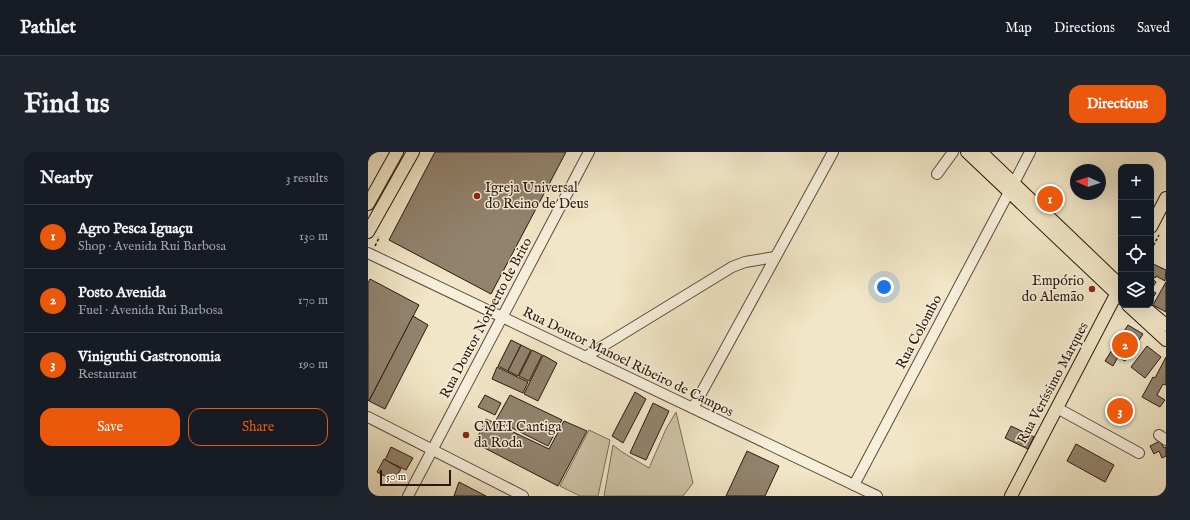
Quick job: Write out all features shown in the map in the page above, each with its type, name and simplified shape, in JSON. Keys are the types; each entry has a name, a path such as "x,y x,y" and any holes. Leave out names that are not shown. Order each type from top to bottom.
{"main road":[{"path":"387,171 393,152"},
{"path":"368,204 397,152"},
{"path":"368,232 413,152"},
{"path":"967,152 1012,188 1118,288"},
{"path":"982,152 1012,188"},
{"path":"1154,221 1166,198"},
{"name":"Rua Veríssimo Marques","path":"1011,496 1118,294"},
{"path":"1131,308 1166,340"},
{"path":"1145,308 1166,326"}],"street":[{"name":"Rua Doutor Norberto de Brito","path":"408,496 589,152"},
{"path":"937,174 954,152"},
{"name":"Rua Colombo","path":"854,485 1030,152"},
{"path":"693,408 775,257 829,153"},
{"name":"Rua Doutor Manoel Ribeiro de Campos","path":"368,253 877,496"},
{"path":"585,356 732,267 745,262 775,257"},
{"path":"1057,408 1139,453"},
{"path":"368,417 523,496"}],"shaded area":[{"path":"676,412 693,483 683,496 604,496 613,445 649,468 666,429"},
{"path":"589,430 610,440 598,496 580,496 560,486"}],"building":[{"name":"Igreja Universal do Reino de Deus","path":"435,152 566,152 491,294 389,240"},
{"path":"1154,264 1166,270 1165,281 1156,276 1155,278"},
{"path":"370,279 419,305 369,401 368,283"},
{"path":"1166,282 1166,312 1154,306"},
{"path":"413,316 428,325 385,409 369,401"},
{"path":"1128,325 1143,334 1125,361 1118,357 1113,366 1105,361"},
{"path":"511,340 521,345 508,371 498,366"},
{"path":"521,345 531,350 518,376 508,371"},
{"path":"1147,346 1161,357 1145,378 1131,367"},
{"path":"532,350 542,355 529,381 519,376"},
{"path":"543,355 557,363 538,401 524,394"},
{"path":"1166,357 1166,385 1163,384 1157,395 1165,400 1160,407 1142,397 1153,377 1155,378"},
{"path":"497,367 528,382 523,393 492,379"},
{"path":"635,392 646,399 623,443 612,436"},
{"path":"485,395 501,403 495,415 478,407"},
{"path":"510,395 562,420 548,446 496,420"},
{"path":"653,403 669,411 646,460 630,453"},
{"path":"486,419 549,449 564,421 587,431 558,486 475,443"},
{"path":"1011,426 1034,437 1028,449 1005,438"},
{"path":"1160,441 1164,448 1166,447 1166,456 1162,458 1159,451 1154,454 1150,446"},
{"path":"1076,444 1114,465 1105,482 1067,461"},
{"path":"391,447 413,458 406,470 385,460"},
{"path":"747,451 779,466 765,496 726,496"},
{"path":"384,459 401,469 394,481 377,472"},
{"path":"459,482 486,496 454,496"}],"place":[{"name":"Igreja Universal do Reino de Deus","path":"477,196"},
{"name":"Agro Pesca Iguaçu","path":"1050,199"},
{"name":"Empório do Alemão","path":"1092,289"},
{"name":"Posto Avenida","path":"1125,345"},
{"name":"Viniguthi Gastronomia","path":"1120,411"},
{"name":"CMEI Cantiga da Roda","path":"466,435"}]}
